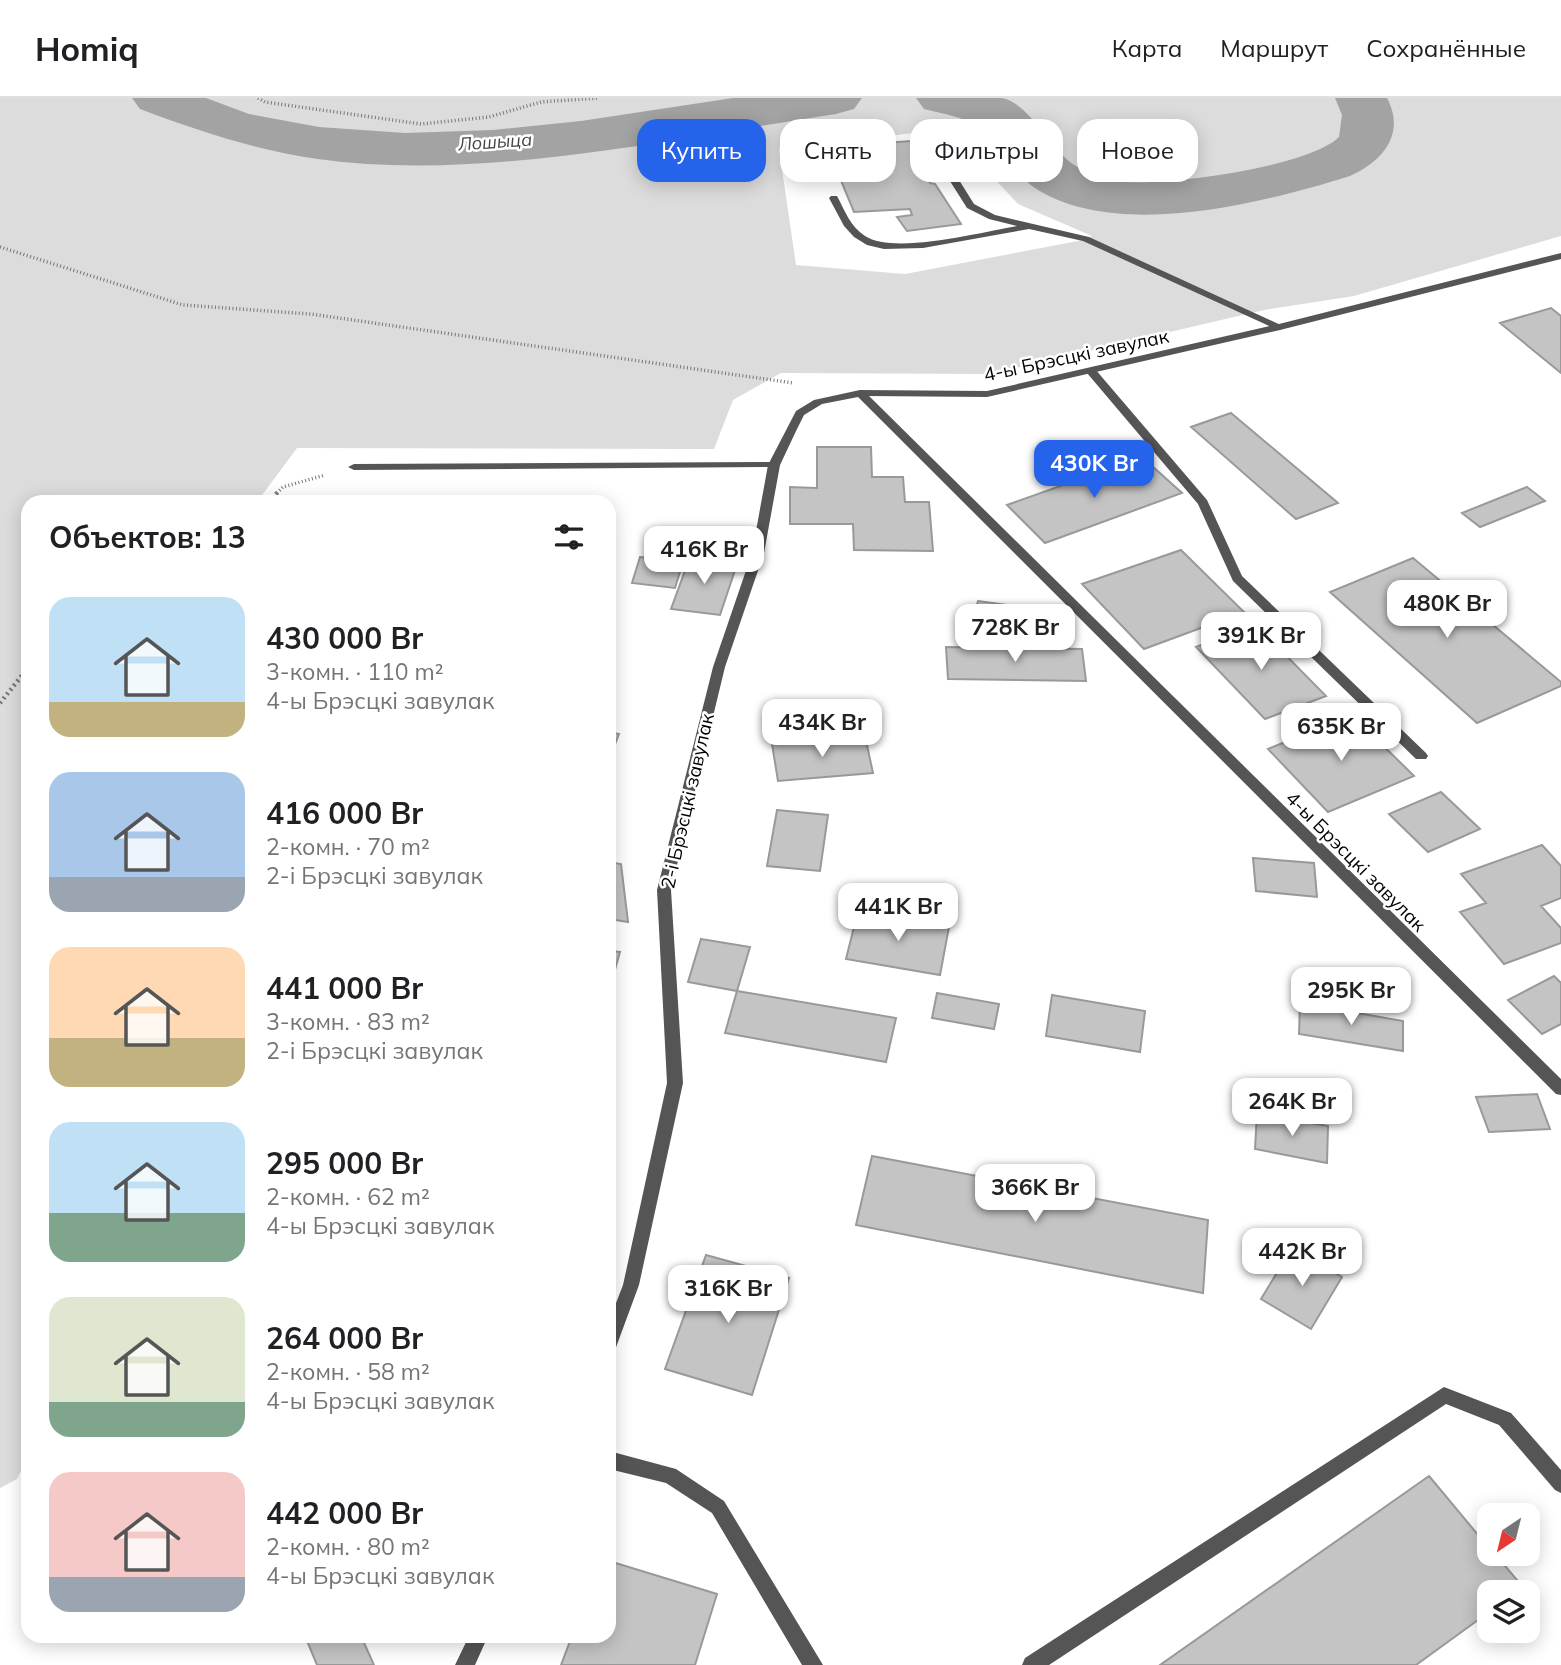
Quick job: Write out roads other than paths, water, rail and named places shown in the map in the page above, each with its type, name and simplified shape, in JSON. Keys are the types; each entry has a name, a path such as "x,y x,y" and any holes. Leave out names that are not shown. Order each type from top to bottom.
{"street":[{"path":"955,182 970,206 992,217 1086,239 1280,327"},
{"path":"834,198 841,220 870,243 912,246 1033,225"},
{"name":"4-ы Брэсцкі завулак","path":"860,393 987,394 1280,327 1561,256"},
{"path":"1091,371 1203,503 1237,578 1421,756"},
{"name":"4-ы Брэсцкі завулак","path":"860,393 1561,1089"},
{"name":"2-і Брэсцкі завулак","path":"616,1325 631,1285 675,1083 664,890 719,667 758,553 774,465 800,413 818,402 860,393"},
{"path":"354,467 774,465"},
{"path":"1032,1665 1444,1395 1505,1419 1561,1484"},
{"path":"616,1462 670,1475 718,1507 813,1665"},
{"path":"465,1665 476,1643"}],"waterway":[{"name":"Лошыца","path":"158,98 236,127 319,143 405,149 493,146 581,137 836,98"},
{"name":"Лошыца","path":"942,98 974,105 996,115 1041,166 1057,178 1092,192 1129,199 1175,197 1241,187 1331,165 1355,152 1365,138 1369,123 1361,98"}]}
